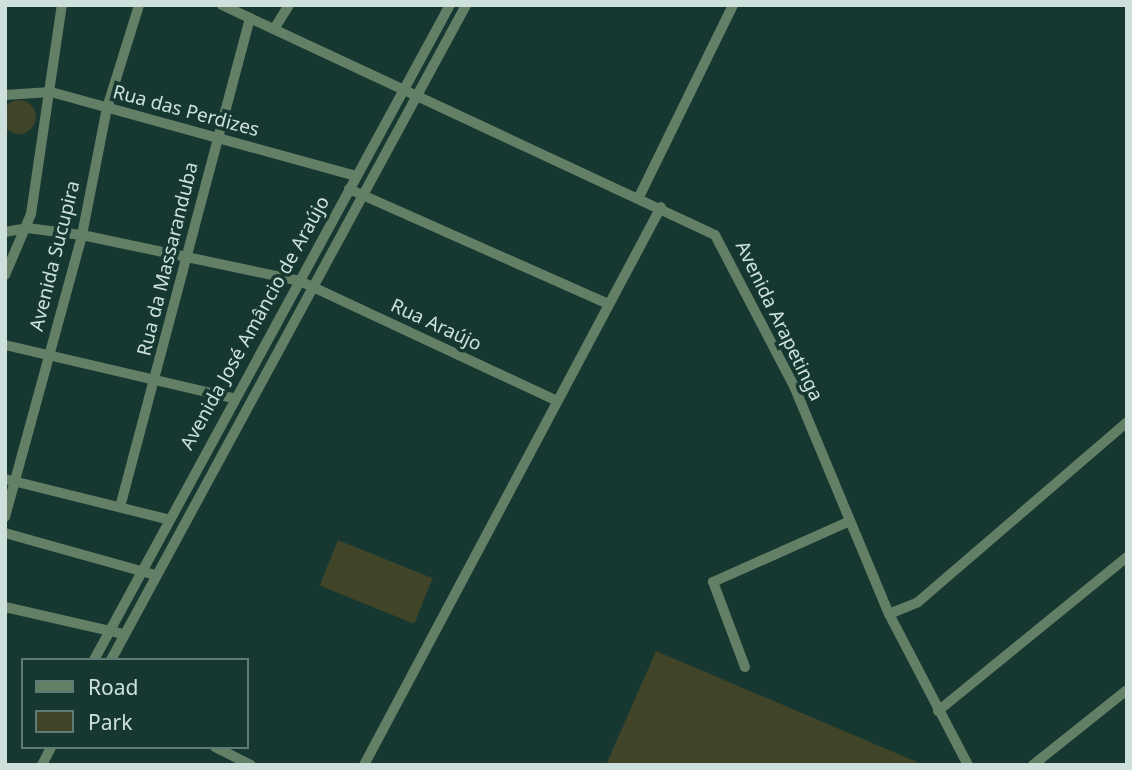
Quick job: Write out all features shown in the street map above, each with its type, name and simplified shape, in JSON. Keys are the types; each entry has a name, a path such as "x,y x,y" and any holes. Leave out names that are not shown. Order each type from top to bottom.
{"street":[{"path":"5,275 27,228 51,92 62,5"},
{"name":"Avenida Sucupira","path":"5,517 10,481 82,235 107,108 139,5"},
{"name":"Avenida Arapetinga","path":"222,5 708,229 734,262 850,520 889,614 968,765"},
{"path":"274,29 289,5"},
{"name":"Avenida José Amâncio de Araújo","path":"95,658 108,628 167,519 450,5"},
{"path":"112,658 155,575 365,197 466,5"},
{"path":"639,197 733,5"},
{"name":"Rua da Massaranduba","path":"120,508 250,18"},
{"name":"Rua das Perdizes","path":"5,95 51,92 356,176"},
{"path":"349,189 609,304"},
{"path":"364,765 661,207"},
{"name":"Rua Araújo","path":"5,232 27,228 82,235 186,254 300,281 557,401"},
{"path":"5,345 155,383 233,398"},
{"path":"244,379 259,386"},
{"path":"889,614 918,602 1127,422"},
{"path":"10,481 167,519"},
{"path":"745,667 713,582 850,520"},
{"path":"5,533 141,568 155,575"},
{"path":"938,711 1127,557"},
{"path":"5,607 108,628 124,634"},
{"path":"1033,765 1127,690"},
{"path":"42,765 50,749"},
{"path":"219,749 251,765"}],"green space":[{"path":"19,100 31,105 36,117 31,129 19,134 7,129 2,117 7,105"},
{"path":"338,540 433,578 414,624 320,585"},
{"path":"656,651 924,765 606,765"}]}
